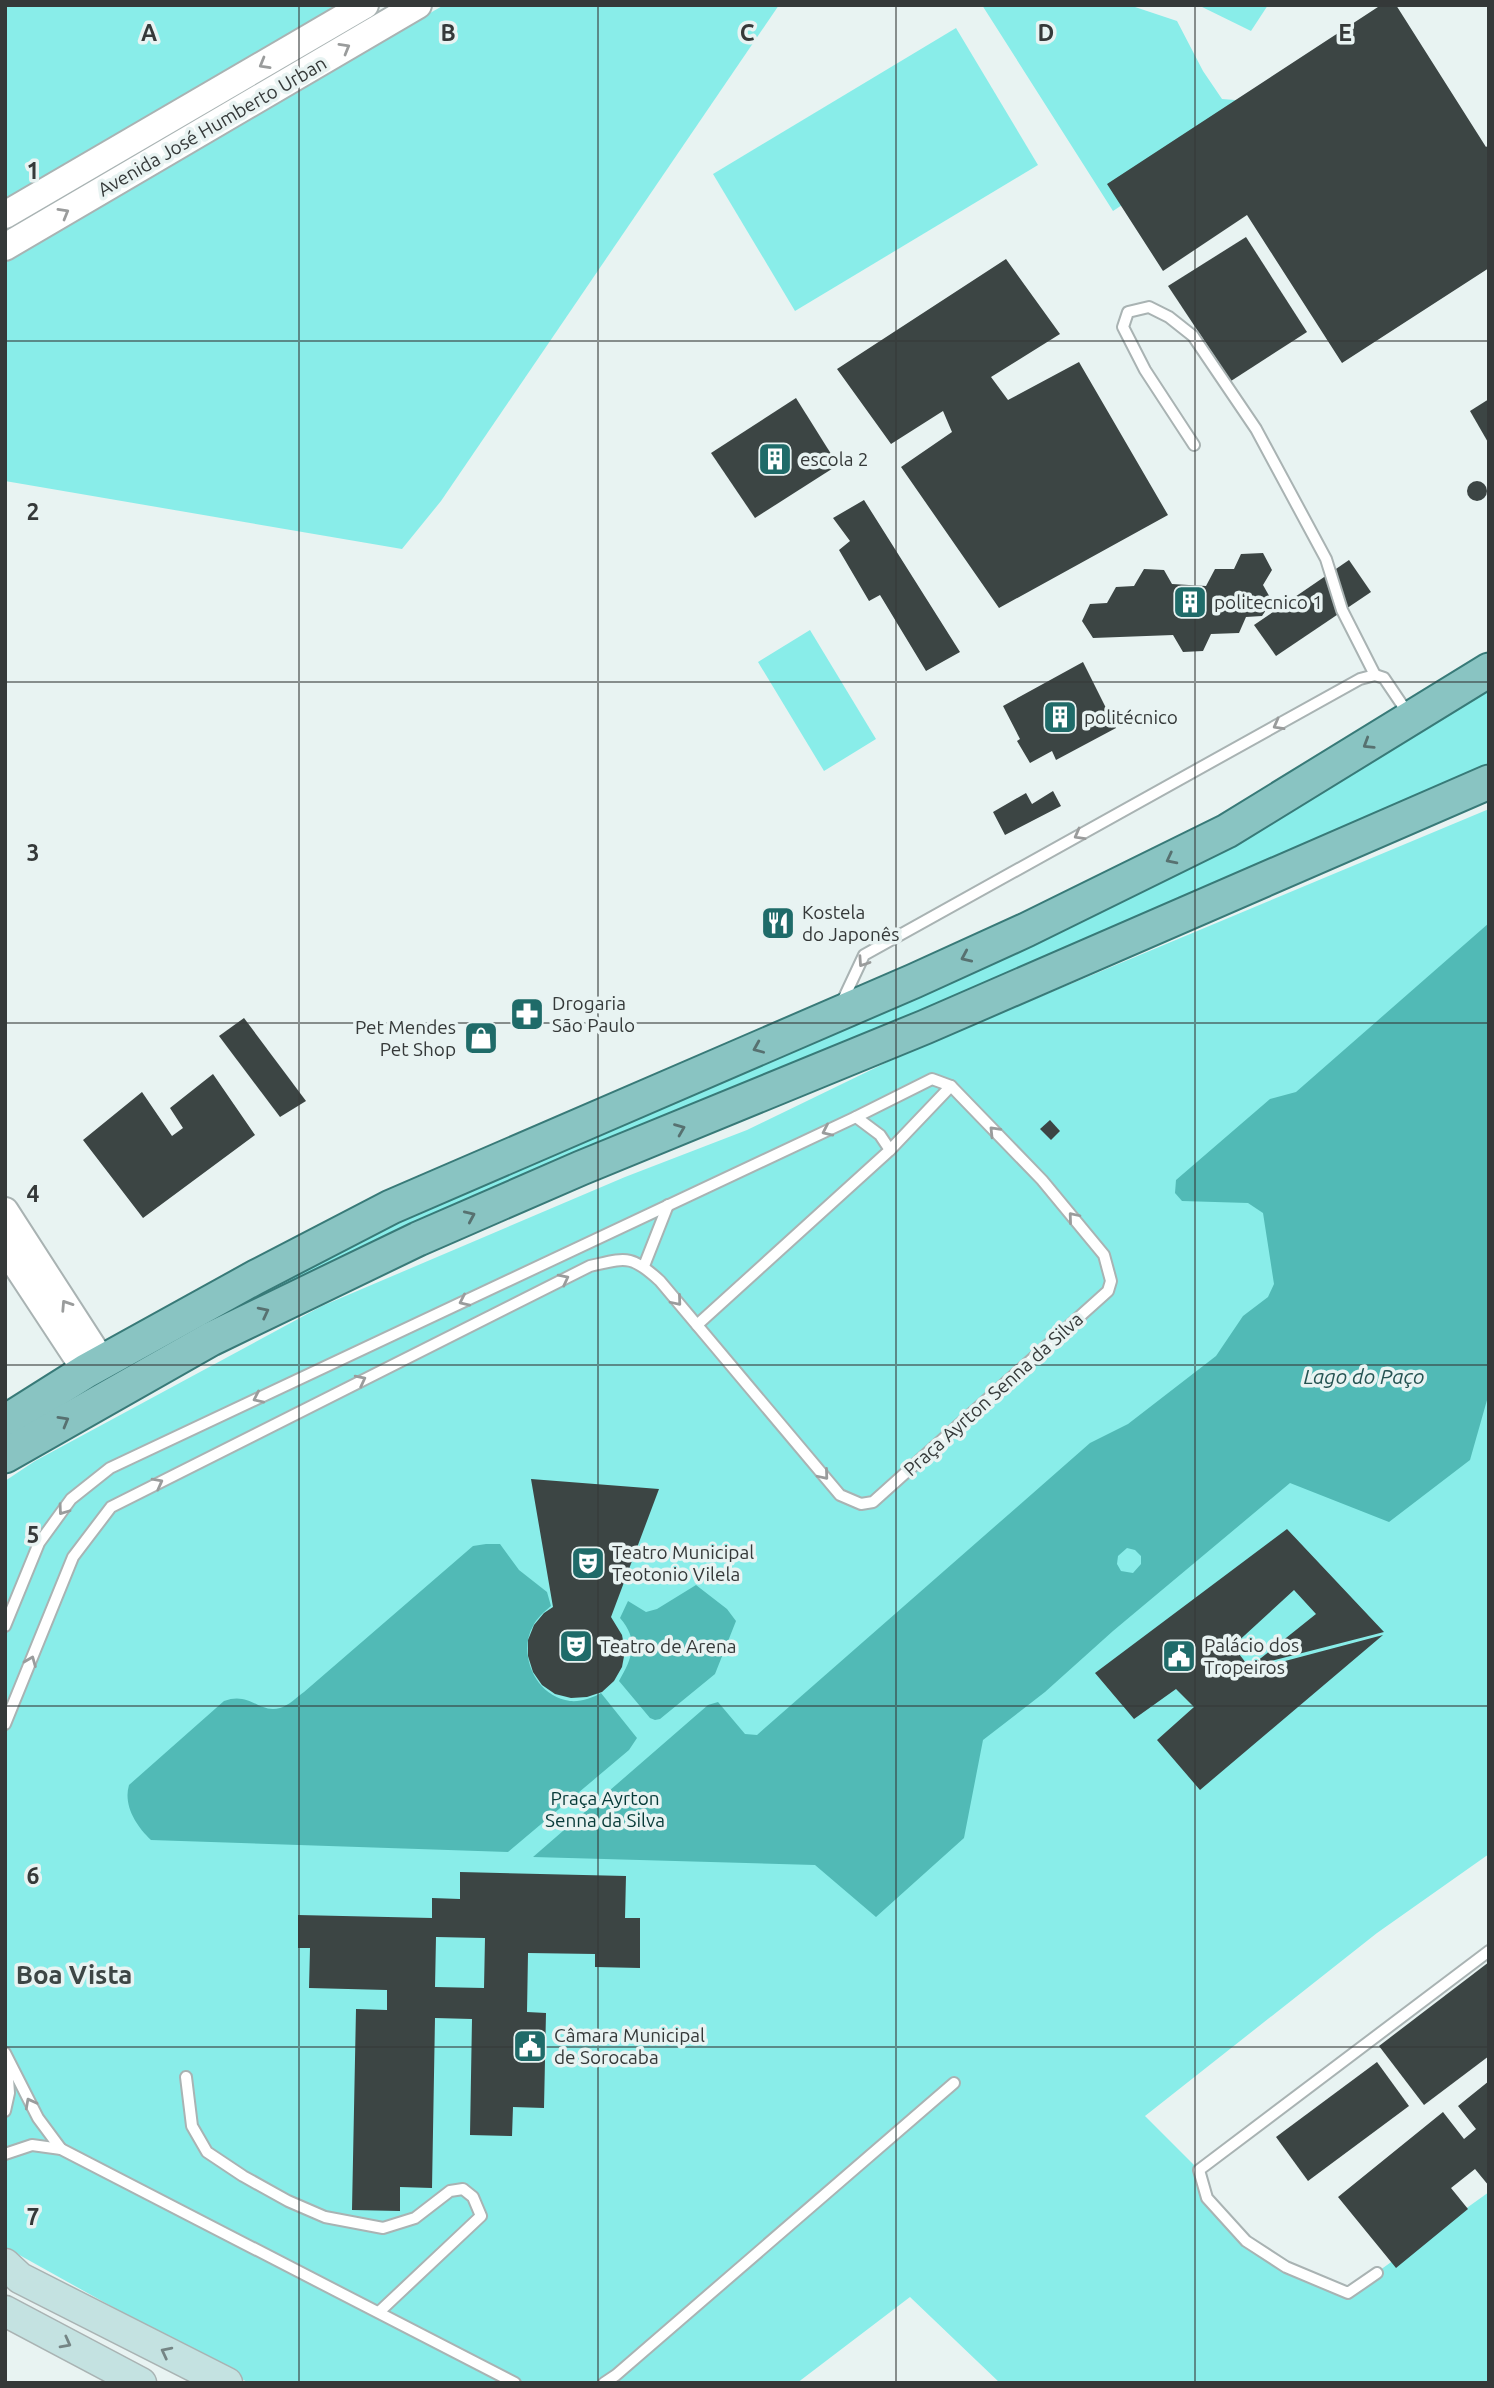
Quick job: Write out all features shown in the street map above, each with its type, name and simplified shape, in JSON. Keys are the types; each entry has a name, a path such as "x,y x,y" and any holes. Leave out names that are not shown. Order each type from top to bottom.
{"main road":[{"path":"5,1422 94,1367 391,1206 1026,930 1227,831 1489,670"},
{"path":"5,1456 211,1339 418,1239 581,1168 925,1027 1489,782"},
{"path":"5,2264 20,2278 227,2383"},
{"path":"5,2311 141,2383"}],"street":[{"name":"Avenida José Humberto Urban","path":"5,215 365,5"},
{"name":"Avenida José Humberto Urban","path":"5,247 418,5"},
{"path":"5,1211 94,1367"},
{"path":"5,1248 94,1367"}],"lane":[{"path":"1194,445 1145,370 1123,327 1128,312 1149,307 1170,317 1193,336 1256,429 1295,498 1326,559 1342,610 1375,675"},
{"path":"836,1014 864,955 1360,679 1375,675 1384,678 1410,718"},
{"path":"5,1626 39,1543 71,1499 110,1468 932,1079 951,1086 890,1150 697,1325"},
{"name":"Praça Ayrton Senna da Silva","path":"5,1724 73,1557 111,1507 590,1266 626,1258 644,1266 660,1281 840,1495 861,1504 873,1502 1108,1291 1111,1281 1104,1255 1042,1180 951,1086"},
{"path":"856,1117 880,1135 890,1150"},
{"path":"644,1266 668,1205"},
{"path":"1377,2273 1348,2293 1286,2267 1246,2241 1215,2207 1207,2198 1199,2170 1489,1951"},
{"path":"5,2111 9,2093 6,2053"},
{"path":"6,2053 38,2118 61,2149"},
{"path":"186,2077 192,2126 207,2152 243,2176 300,2207 325,2217 383,2228 415,2218 450,2191 464,2189 473,2197 481,2216 379,2312"},
{"path":"604,2383 954,2082"},
{"path":"5,2154 32,2146 61,2149 515,2383"}],"green space":[{"path":"5,5 345,5 5,205"},
{"path":"444,5 779,5 441,501 402,549 5,481 5,260"},
{"path":"982,5 1129,5 1177,21 1203,71 1222,99 1248,101 1250,120 1113,211"},
{"path":"1198,5 1268,5 1251,31"},
{"path":"956,28 1038,165 795,311 713,174"},
{"path":"810,630 876,739 824,771 758,662"},
{"path":"1489,686 1489,767 5,1433 249,1291 645,1106"},
{"name":"Praça Ayrton Senna da Silva","path":"1489,809 1489,1854 1377,1933 1145,2116 1199,2170 1207,2198 1246,2241 1348,2293 1489,2192 1489,2383 1000,2383 910,2297 797,2383 249,2383 5,2247 5,1481 35,1461 322,1306 625,1177 747,1130 908,1052"}],"water":[{"name":"Lago do Paço","path":"1489,923 1489,1393 1470,1460 1389,1522 1290,1483 1113,1631 1045,1692 983,1740 964,1838 876,1917 815,1865 533,1857 708,1705 718,1702 745,1734 757,1735 1090,1443 1128,1424 1216,1356 1243,1316 1268,1297 1274,1284 1263,1213 1248,1203 1182,1201 1175,1193 1176,1180 1270,1099 1296,1092","holes":["1127,1548 1135,1550 1141,1556 1141,1564 1133,1573 1121,1571 1117,1564 1118,1556"]},
{"path":"500,1544 519,1570 547,1592 551,1606 533,1626 527,1649 529,1661 539,1683 558,1698 570,1701 601,1693 637,1738 629,1750 508,1852 151,1840 136,1822 129,1807 129,1785 224,1701 248,1700 273,1709 286,1705 473,1546"},
{"path":"696,1585 727,1609 736,1621 715,1674 660,1719 655,1720 650,1718 619,1681 632,1649 630,1634 620,1618 628,1601 646,1612 657,1609"}],"building":[{"path":"1381,5 1396,5 1486,147 1489,145 1489,268 1342,363 1247,215 1163,271 1107,184"},
{"path":"1246,237 1307,332 1231,381 1168,286"},
{"path":"1006,259 1060,334 991,377 1008,400 1079,362 1168,515 999,608 901,467 952,432 943,411 891,444 837,369"},
{"name":"escola 2","path":"796,398 838,465 755,518 711,453"},
{"path":"1489,399 1489,444 1470,411"},
{"path":"1477,481 1484,484 1487,491 1484,498 1477,501 1470,498 1467,491 1470,484"},
{"path":"864,500 960,652 926,671 880,595 869,601 839,550 850,541 833,518"},
{"name":"politecnico 1","path":"1263,553 1272,570 1263,585 1272,601 1262,616 1246,617 1239,633 1211,634 1203,651 1183,652 1173,635 1093,638 1082,621 1090,604 1107,603 1116,587 1134,586 1144,569 1164,570 1172,584 1206,586 1215,569 1234,569 1241,554"},
{"path":"1349,560 1371,592 1276,656 1254,625"},
{"name":"politécnico","path":"1083,662 1116,728 1056,760 1052,751 1030,763 1017,741 1020,739 1003,706"},
{"path":"1053,791 1061,806 1005,835 993,812 1026,793 1032,804"},
{"path":"244,1018 306,1101 280,1117 219,1036"},
{"path":"213,1074 255,1135 143,1218 83,1140 142,1092 172,1136 183,1128 170,1108"},
{"path":"1050,1120 1060,1131 1051,1140 1040,1129"},
{"name":"Teatro Municipal Teotonio Vilela","path":"531,1479 659,1489 611,1617 622,1635 625,1651 622,1667 614,1681 602,1692 587,1697 571,1698 555,1694 542,1685 533,1672 528,1656 528,1640 534,1625 553,1607"},
{"name":"Palácio dos Tropeiros","path":"1287,1529 1384,1632 1251,1666 1316,1614 1294,1590 1233,1646 1249,1667 1255,1669 1383,1635 1200,1790 1157,1740 1194,1707 1176,1689 1134,1719 1095,1673"},
{"path":"460,1872 626,1876 625,1918 640,1918 640,1968 595,1967 595,1954 528,1953 527,2012 546,2013 544,2108 513,2107 512,2136 470,2135 472,2019 435,2018 432,2188 400,2187 400,2211 352,2210 356,2009 387,2010 387,1990 309,1988 310,1948 298,1948 298,1915 432,1918 432,1898 460,1899","holes":["436,1937 485,1938 484,1988 435,1987"]},
{"path":"1489,1962 1489,2056 1424,2105 1379,2046"},
{"path":"1377,2062 1409,2106 1308,2181 1276,2137"},
{"path":"1489,2081 1489,2186 1475,2169 1451,2188 1468,2209 1396,2268 1338,2197 1443,2112 1464,2139 1476,2129 1458,2106"}],"place":[{"name":"escola 2","path":"775,459"},
{"name":"politecnico 1","path":"1190,602"},
{"name":"politécnico","path":"1060,717"},
{"name":"Kostela do Japonês","path":"778,923"},
{"name":"Drogaria São Paulo","path":"527,1014"},
{"name":"Pet Mendes Pet Shop","path":"481,1038"},
{"name":"Teatro Municipal Teotonio Vilela","path":"588,1563"},
{"name":"Teatro de Arena","path":"576,1646"},
{"name":"Palácio dos Tropeiros","path":"1179,1656"},
{"name":"Câmara Municipal de Sorocaba","path":"530,2046"}],"district":[{"name":"Boa Vista","path":"74,1975"}]}
